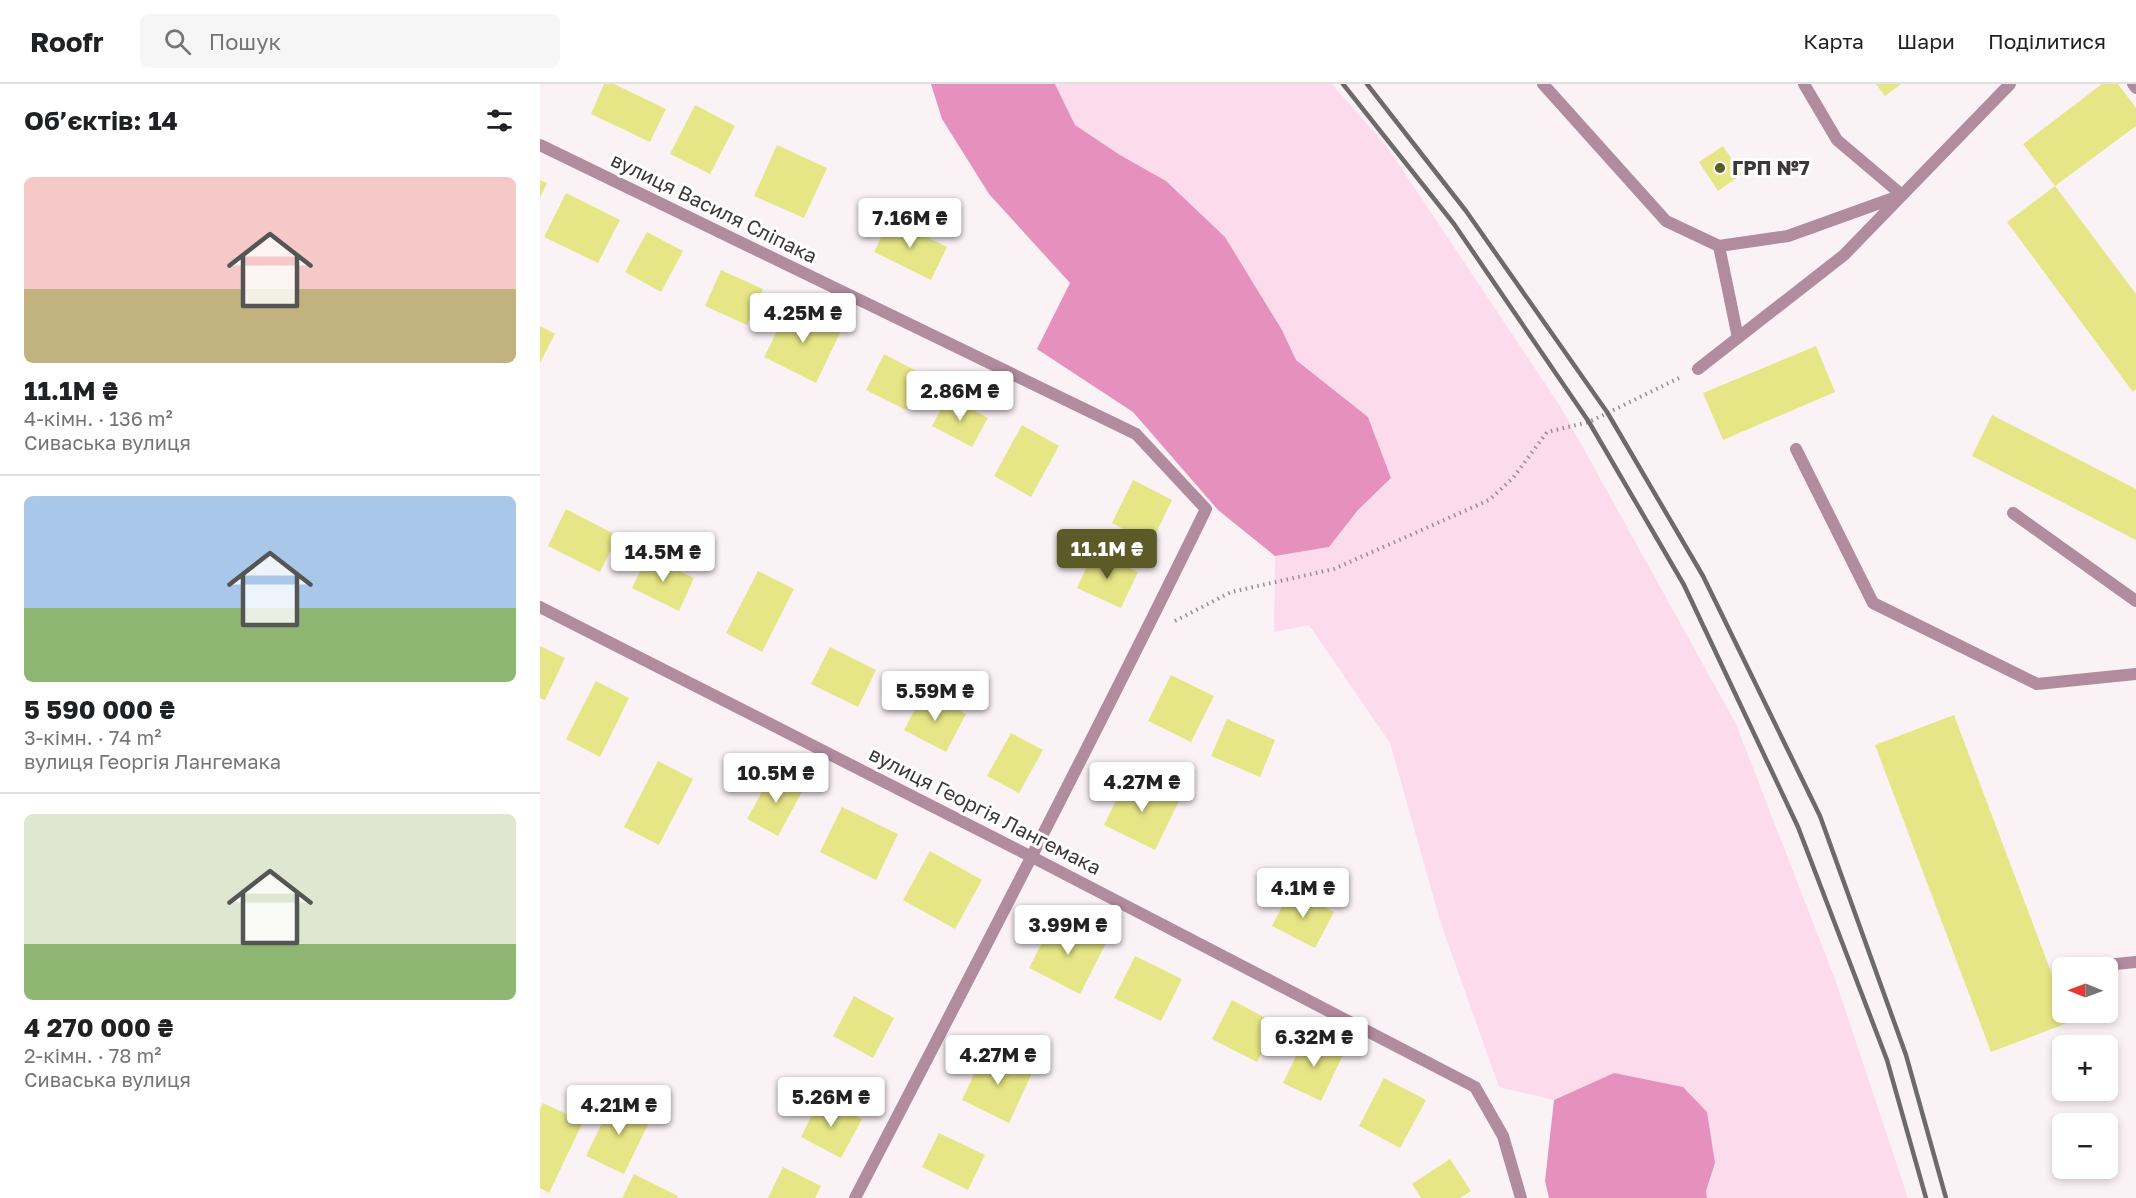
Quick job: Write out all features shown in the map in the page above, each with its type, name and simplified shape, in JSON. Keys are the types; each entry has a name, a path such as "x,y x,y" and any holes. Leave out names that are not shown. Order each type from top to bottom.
{"street":[{"path":"1543,84 1666,221 1719,246 1788,236 1902,195"},
{"path":"1804,84 1837,140 1902,195"},
{"path":"1698,369 1844,255 2010,84"},
{"path":"2133,84 2136,88"},
{"name":"вулиця Василя Сліпака","path":"540,146 1136,434 1206,509 1143,639"},
{"path":"1719,246 1738,338"},
{"path":"1796,448 1873,603 2037,684 2136,674"},
{"path":"2013,513 2136,601"},
{"name":"вулиця Георгія Лангемака","path":"540,607 1032,857 1475,1087 1503,1136 1521,1198"},
{"path":"855,1198 1143,639"},
{"path":"2118,964 2136,963"}],"path":[{"path":"1143,639 1231,592 1334,569 1489,500 1513,478 1547,432 1588,422 1698,369"}],"shaded area":[{"path":"931,84 1055,84 1075,125 1120,155 1166,181 1225,237 1282,330 1296,360 1368,417 1391,478 1358,510 1329,547 1275,556 1218,510 1133,412 1037,349 1070,283 989,194 942,119"},
{"path":"1055,84 1332,84 1388,148 1560,406 1736,724 1836,982 1908,1198 1707,1198 1706,1191 1715,1163 1614,1073 1554,1100 1499,1087 1441,924 1390,743 1309,625 1274,632 1275,556 1329,547 1358,510 1391,478 1368,417 1296,360 1282,330 1225,237 1166,181 1120,155 1075,125"},
{"path":"1614,1073 1683,1087 1707,1112 1715,1163 1706,1191 1707,1198 1549,1198 1545,1181 1554,1100"}],"building":[{"path":"604,84 614,84 666,109 650,142 591,114"},
{"path":"1876,84 1901,84 1885,96"},
{"path":"2102,84 2118,84 2136,108 2136,126 2055,186 2023,144"},
{"path":"695,105 735,126 710,174 670,154"},
{"path":"777,145 827,168 804,218 754,196"},
{"name":"ГРП №7","path":"1723,146 1742,174 1718,191 1699,162"},
{"path":"540,180 547,183 540,198"},
{"path":"2055,186 2136,294 2136,389 2133,392 2007,222"},
{"path":"566,193 620,220 598,263 544,237"},
{"path":"890,219 947,247 931,280 874,252"},
{"path":"647,232 683,251 661,292 625,272"},
{"path":"721,270 763,289 747,325 705,306"},
{"path":"790,306 841,331 816,383 764,357"},
{"path":"540,326 555,334 540,363"},
{"path":"1816,346 1835,392 1723,440 1703,393"},
{"path":"884,354 924,375 906,410 866,390"},
{"path":"948,396 988,418 972,447 932,426"},
{"path":"1992,415 2136,489 2136,540 1972,456"},
{"path":"1022,425 1059,446 1031,497 994,476"},
{"path":"1133,480 1172,500 1151,543 1112,523"},
{"path":"566,509 618,536 600,572 548,546"},
{"path":"1094,551 1138,572 1121,608 1077,588"},
{"path":"647,556 694,578 679,611 632,588"},
{"path":"758,571 794,589 762,652 726,633"},
{"path":"540,646 565,658 545,700 540,698"},
{"path":"830,647 876,670 858,707 811,684"},
{"path":"1171,675 1214,696 1191,742 1148,721"},
{"path":"596,681 629,698 600,757 566,739"},
{"path":"924,692 966,714 946,752 904,730"},
{"path":"1954,715 2052,975 2052,1023 2067,1023 1991,1052 1875,745"},
{"path":"1227,719 1275,740 1260,777 1211,756"},
{"path":"1011,733 1043,750 1019,793 987,776"},
{"path":"658,761 693,779 659,845 624,827"},
{"path":"773,772 804,788 778,836 747,819"},
{"path":"1128,776 1179,801 1155,850 1104,825"},
{"path":"842,807 898,834 876,880 820,852"},
{"path":"930,851 982,880 955,929 903,900"},
{"path":"1291,889 1334,912 1315,948 1272,926"},
{"path":"1055,917 1106,943 1080,994 1029,968"},
{"path":"1135,956 1182,979 1161,1021 1114,998"},
{"path":"854,996 894,1018 873,1058 833,1036"},
{"path":"1232,1000 1277,1024 1257,1062 1212,1039"},
{"path":"1306,1035 1344,1053 1321,1101 1283,1083"},
{"path":"986,1049 1033,1071 1009,1123 962,1100"},
{"path":"1384,1078 1426,1100 1400,1148 1359,1126"},
{"path":"821,1097 862,1119 841,1158 801,1137"},
{"path":"614,1098 652,1116 624,1174 586,1156"},
{"path":"543,1103 583,1122 549,1193 540,1188 540,1109"},
{"path":"939,1133 985,1155 968,1190 922,1167"},
{"path":"1450,1159 1471,1191 1460,1198 1421,1198 1412,1184"},
{"path":"783,1167 821,1186 815,1198 768,1198"},
{"path":"634,1174 678,1196 677,1198 622,1198"}],"railway":[{"path":"1343,84 1454,224 1589,422 1684,585 1798,827 1887,1060 1926,1198"},
{"path":"1367,84 1466,211 1607,412 1703,576 1820,816 1906,1055 1946,1198"}],"place":[{"name":"ГРП №7","path":"1720,168"}]}
